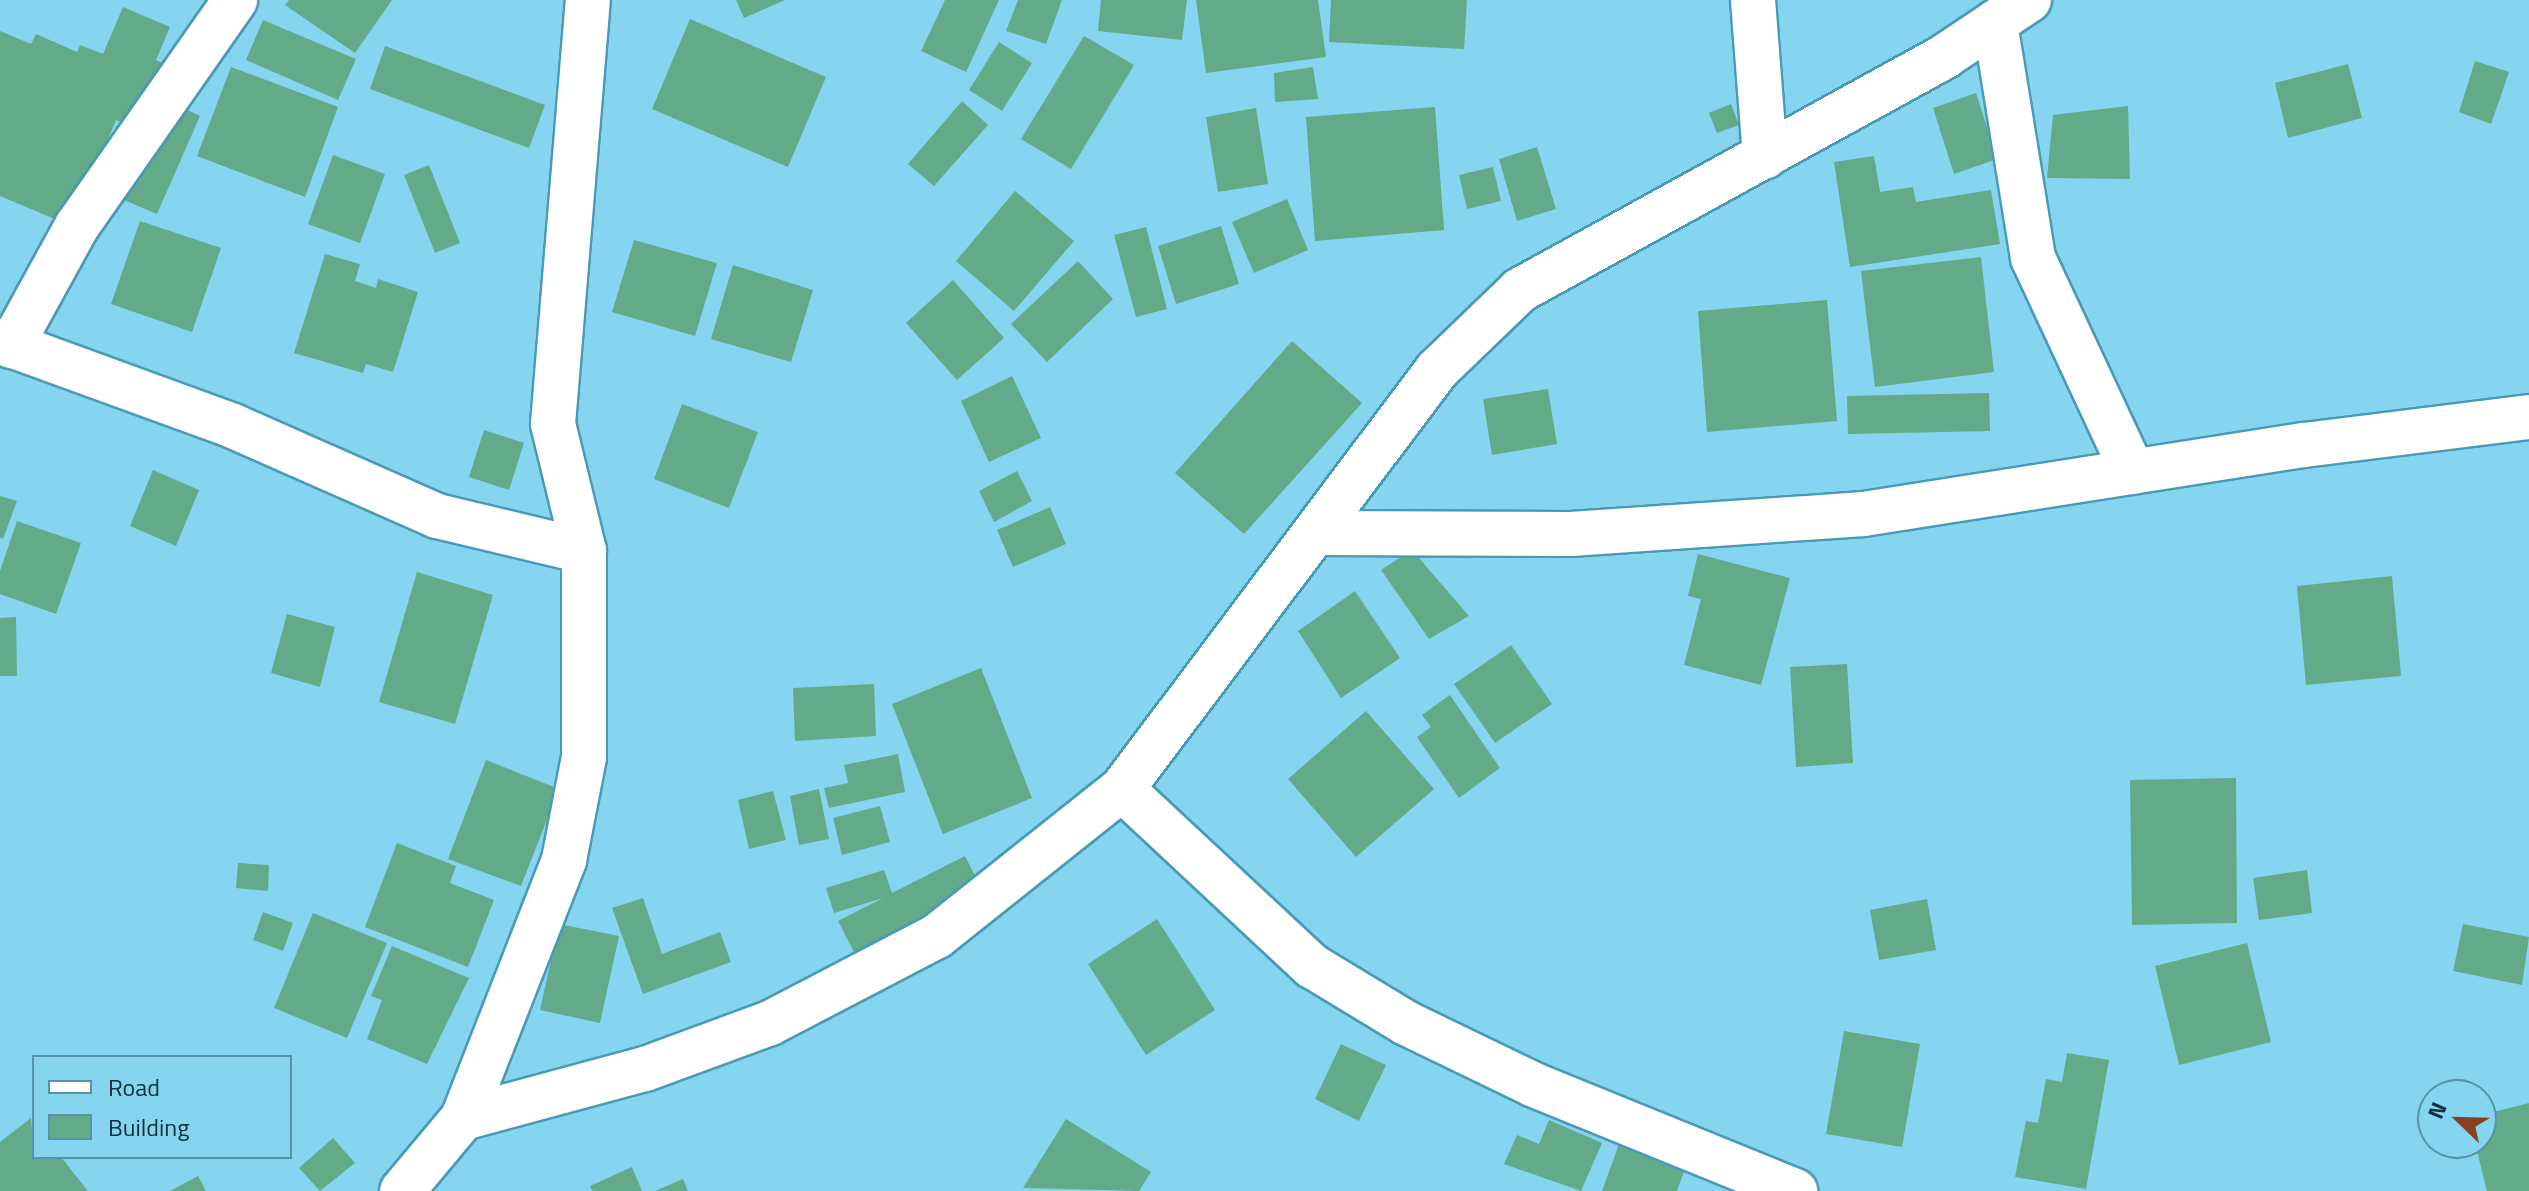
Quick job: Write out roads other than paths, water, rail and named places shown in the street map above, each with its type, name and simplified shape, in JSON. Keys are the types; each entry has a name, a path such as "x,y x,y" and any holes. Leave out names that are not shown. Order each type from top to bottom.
{"street":[{"path":"235,0 77,226 6,343 233,426 437,516 584,551"},
{"path":"402,1191 463,1118 564,860 584,757 584,551 553,424 588,0"},
{"path":"1753,0 1765,157"},
{"path":"463,1118 645,1069 770,1023 937,936 1122,789 1437,370 1520,290 1765,157 2012,11 2033,258 2133,472"},
{"path":"1316,533 1571,534 1848,515 2529,417"},
{"path":"1122,789 1312,966 1393,1015 1534,1085 1795,1191"}]}
